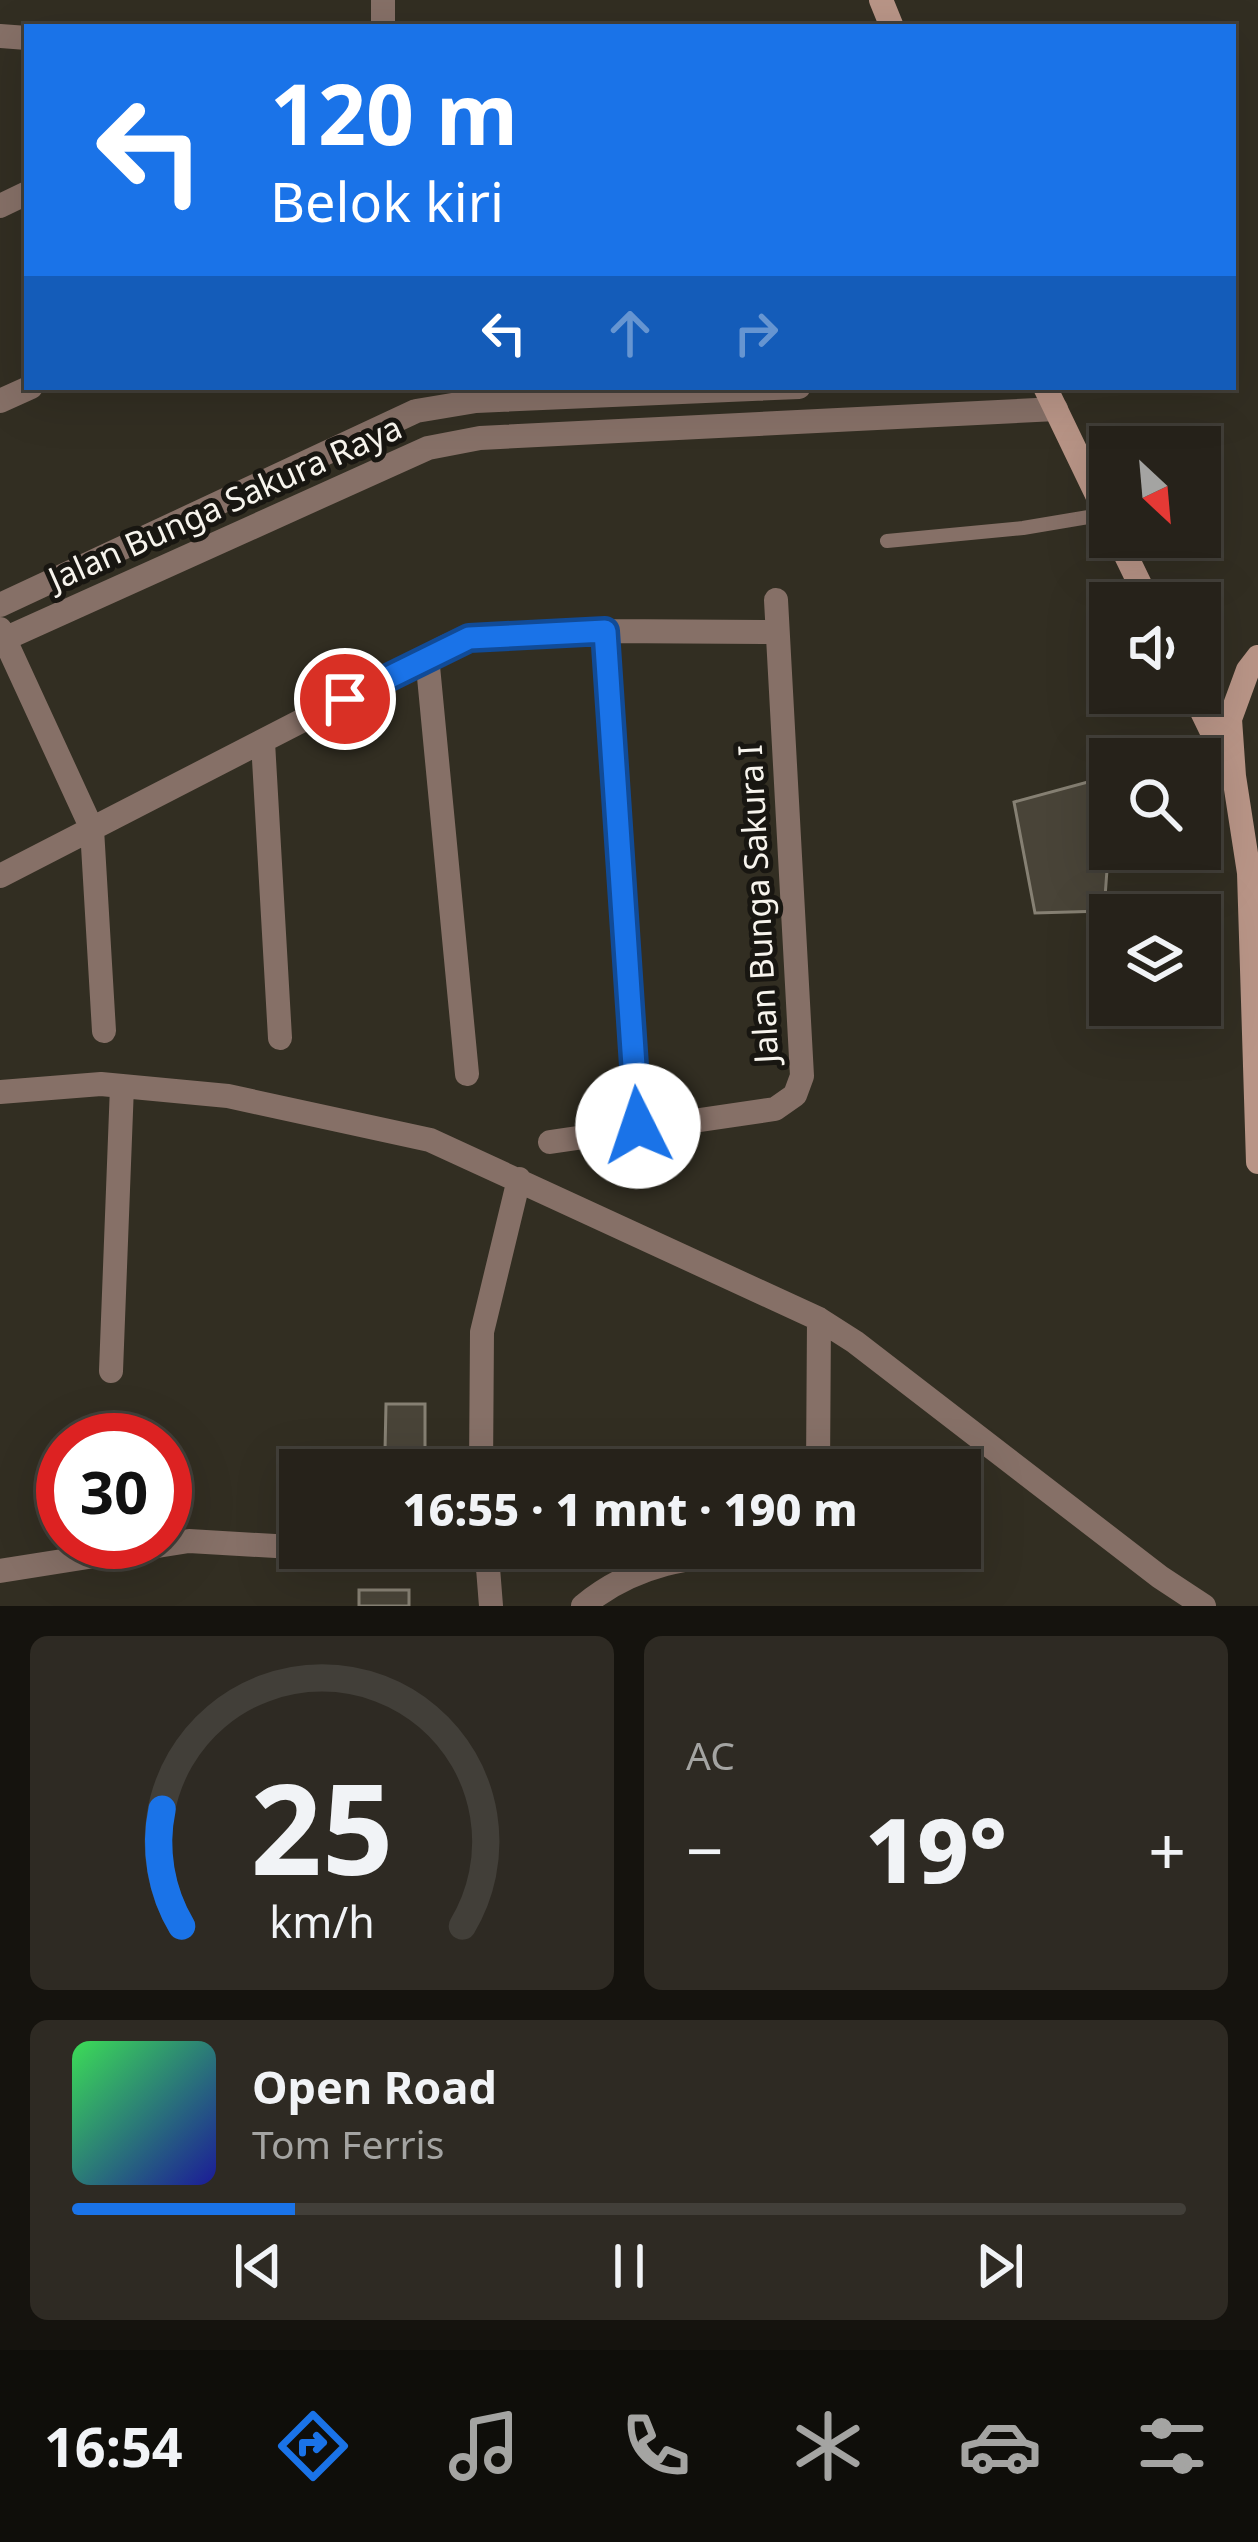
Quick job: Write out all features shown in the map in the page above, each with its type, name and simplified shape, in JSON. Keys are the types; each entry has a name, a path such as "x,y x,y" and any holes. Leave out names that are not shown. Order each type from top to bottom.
{"main road":[{"path":"1051,398 1089,478"},
{"path":"1258,657 1248,670 1230,718 1249,873 1258,1162"},
{"path":"1203,714 1234,776"}],"street":[{"name":"Jalan Bunga Sakura Raya","path":"0,605 416,411 476,401 720,390"},
{"path":"764,390 768,421"},
{"name":"Jalan Bunga Sakura Raya","path":"1,636 428,448 480,438 1051,398"},
{"path":"476,401 480,438"},
{"name":"Jalan Bunga Sakura I","path":"550,1142 775,1109 795,1095 802,1076 776,600"},
{"path":"0,876 469,638 605,631 776,632"},
{"path":"605,631 638,1126"},
{"path":"1,636 92,829 104,1031"},
{"path":"427,656 467,1074"},
{"path":"263,742 280,1038"},
{"path":"0,1092 101,1084 228,1096 430,1140 819,1318 1204,1606"},
{"path":"111,1371 122,1086"},
{"path":"481,1449 482,1332 519,1179"},
{"path":"818,1449 819,1318"},
{"path":"0,1570 189,1541 279,1545"},
{"path":"488,1569 491,1606"},
{"path":"583,1606 624,1576 647,1569"}],"lane":[{"path":"887,541 1089,525"}],"building":[{"path":"1089,782 1089,870 1107,870 1105,894 1089,894 1089,911 1035,913 1014,802"},
{"path":"386,1404 425,1404 425,1449 385,1449"},
{"path":"359,1590 409,1590 409,1606 359,1606"}],"route":[{"path":"345,699 469,638 605,631 638,1126"}]}
